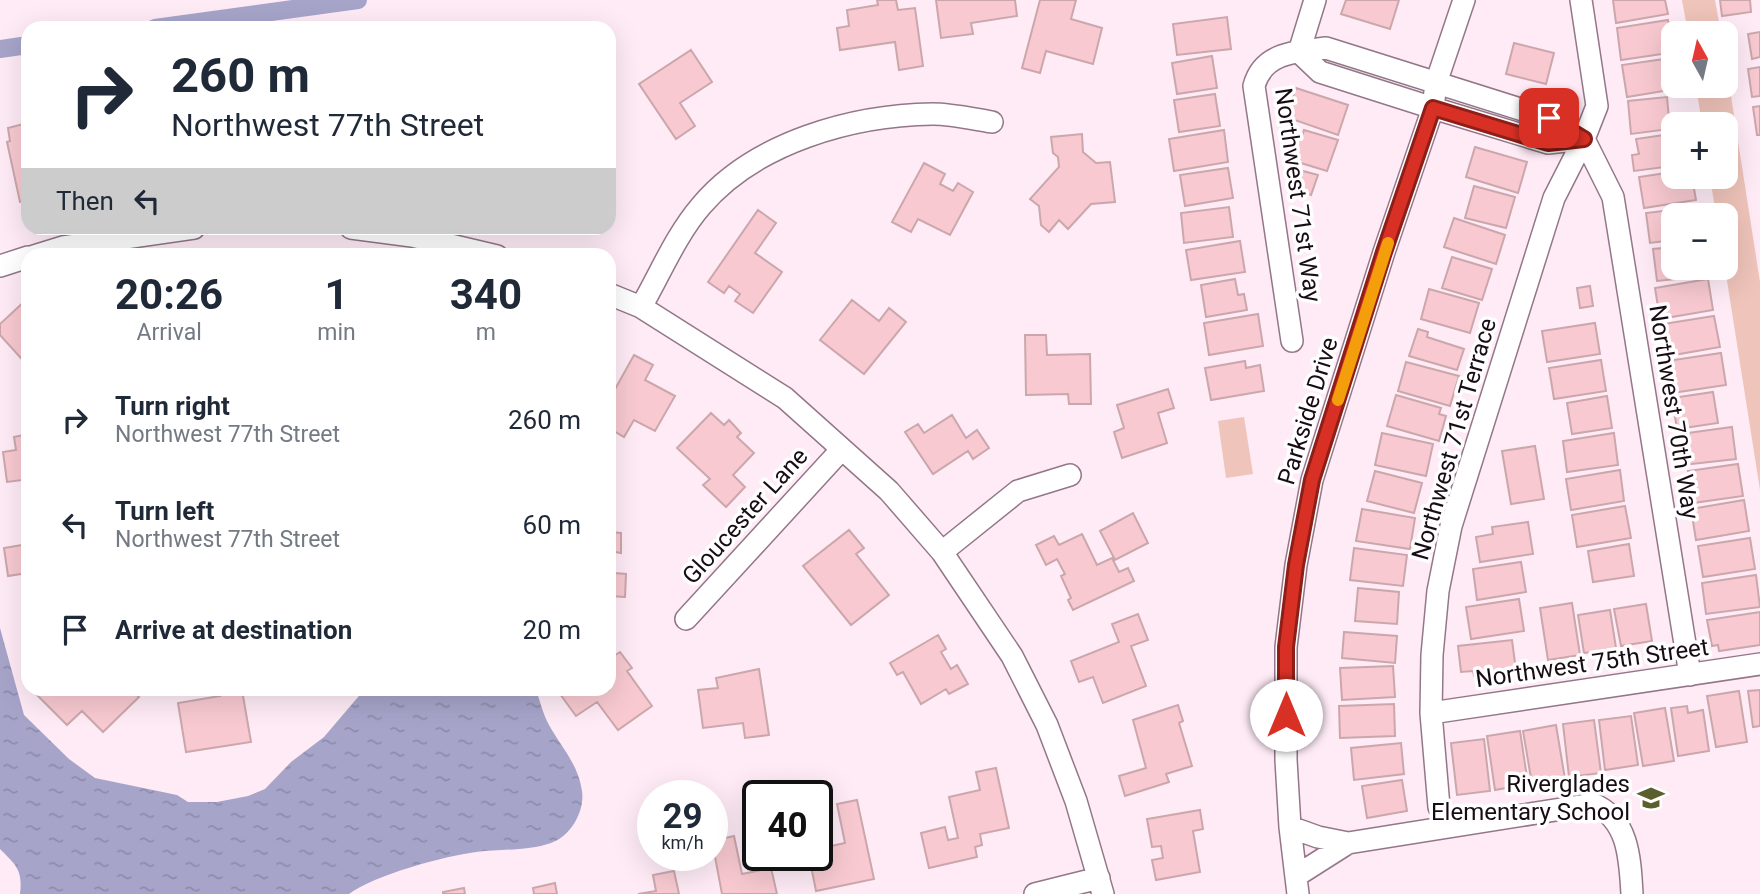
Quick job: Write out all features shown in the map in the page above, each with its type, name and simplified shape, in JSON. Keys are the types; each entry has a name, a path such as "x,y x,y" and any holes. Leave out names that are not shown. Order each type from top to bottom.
{"street":[{"name":"Northwest 71st Way","path":"1292,341 1254,86 1258,72 1269,61 1299,52 1315,0"},
{"name":"Parkside Drive","path":"1297,885 1286,760 1286,647 1296,565 1312,480 1433,108 1436,83 1464,0"},
{"path":"1581,0 1597,106 1584,139"},
{"path":"1299,52 1326,48 1555,120 1584,139"},
{"path":"1299,52 1321,72 1524,136 1548,143 1584,139"},
{"path":"1335,77 1343,54"},
{"path":"1524,136 1532,113"},
{"path":"641,307 701,206 730,179 767,153 803,136 889,118 935,114 992,122"},
{"name":"Northwest 70th Way","path":"1584,139 1613,197 1690,675"},
{"name":"Northwest 71st Terrace","path":"1439,807 1431,713 1432,655 1438,591 1451,526 1554,198 1584,139"},
{"path":"60,248 128,246 168,235"},
{"path":"404,235 463,248"},
{"path":"0,266 21,259"},
{"path":"616,298 641,307 785,398 889,491 942,552 1012,656 1047,725 1076,801 1101,886 1035,894"},
{"name":"Gloucester Lane","path":"686,619 842,449"},
{"path":"942,552 1018,491 1070,475"},
{"name":"Northwest 75th Street","path":"1431,713 1760,664"},
{"path":"1290,827 1318,837 1348,843 1593,804 1605,809 1614,818 1626,842 1633,894"},
{"path":"1297,885 1348,843"}],"shaded area":[{"path":"1682,0 1715,0 1719,21 1686,21"},
{"path":"1698,98 1731,98 1733,112 1700,112"},
{"path":"1738,141 1760,282 1760,490 1727,280 1738,280 1738,203 1714,203 1712,189 1738,189"},
{"path":"1244,417 1253,474 1226,478 1218,421"}],"water":[{"path":"0,628 24,715 69,759 95,778 177,795 188,802 217,802 248,796 265,789 291,762 324,737 359,696 538,696 547,721 577,773 582,791 579,814 570,829 558,840 542,846 476,852 429,862 392,873 349,894 20,894 19,873 0,849"}],"building":[{"path":"877,0 896,0 898,10 915,8 923,66 899,70 895,42 840,50 837,28 849,26 847,10 878,5"},
{"path":"936,0 1015,0 1017,16 971,23 973,34 941,38"},
{"path":"1040,0 1076,0 1071,19 1102,28 1093,64 1046,51 1040,73 1022,68"},
{"path":"1346,0 1399,0 1390,29 1341,14"},
{"path":"1613,0 1665,0 1668,14 1616,23"},
{"path":"1720,0 1750,0 1751,12 1722,16"},
{"path":"1227,17 1231,49 1177,55 1173,24"},
{"path":"1661,21 1661,54 1621,60 1617,28"},
{"path":"1760,32 1760,57 1752,59 1748,34"},
{"path":"1514,43 1554,53 1546,84 1506,74"},
{"path":"691,50 712,82 680,103 695,126 676,139 639,84"},
{"path":"1212,56 1217,88 1177,94 1172,63"},
{"path":"1661,59 1661,91 1627,97 1622,65"},
{"path":"1760,67 1760,96 1752,97 1748,69"},
{"path":"1296,88 1348,105 1338,135 1286,117"},
{"path":"1215,94 1220,126 1179,132 1174,100"},
{"path":"1667,98 1668,112 1661,112 1661,130 1631,134 1628,101"},
{"path":"1760,106 1760,135 1757,135 1753,107"},
{"path":"21,125 21,202 7,142 10,141 8,128"},
{"path":"1224,130 1228,162 1174,171 1169,139"},
{"path":"1304,130 1338,140 1327,171 1291,160 1299,136 1302,137"},
{"path":"1082,134 1083,152 1096,163 1110,162 1115,202 1091,204 1068,229 1059,220 1049,232 1041,225 1039,206 1030,199 1059,167 1058,157 1053,153 1051,137"},
{"path":"1661,135 1661,168 1634,171 1632,155 1639,154 1636,139"},
{"path":"1475,147 1527,162 1518,193 1466,177"},
{"path":"924,163 945,174 940,184 953,191 958,183 973,192 950,235 918,219 911,232 892,222"},
{"path":"1228,168 1233,198 1185,206 1180,175"},
{"path":"1303,171 1318,175 1311,195 1297,191"},
{"path":"1661,174 1661,189 1694,189 1696,200 1661,203 1661,205 1644,208 1639,177"},
{"path":"1474,186 1515,197 1506,228 1465,218"},
{"path":"1229,207 1233,237 1184,243 1181,213"},
{"path":"758,210 776,223 755,253 782,272 753,313 735,301 740,294 729,286 724,293 708,282"},
{"path":"1661,211 1661,242 1650,243 1646,213"},
{"path":"1454,218 1505,235 1496,264 1444,247"},
{"path":"1240,241 1245,272 1191,280 1186,250"},
{"path":"1661,248 1661,280 1666,280 1657,281 1653,249"},
{"path":"1452,257 1492,269 1482,300 1442,288"},
{"path":"1235,279 1238,295 1244,294 1247,310 1206,317 1201,285"},
{"path":"1708,280 1713,310 1660,319 1655,288"},
{"path":"1590,286 1593,306 1580,308 1577,288"},
{"path":"1429,289 1479,303 1470,333 1421,319"},
{"path":"852,300 879,321 889,308 906,322 864,374 820,340"},
{"path":"21,305 21,358 0,335 0,324"},
{"path":"1258,314 1263,346 1209,355 1204,323"},
{"path":"1714,316 1720,347 1668,356 1663,324"},
{"path":"1595,323 1600,354 1547,362 1542,331"},
{"path":"1418,329 1428,332 1427,337 1464,349 1457,370 1409,356"},
{"path":"1025,335 1046,335 1047,355 1090,354 1091,404 1069,404 1068,394 1026,395"},
{"path":"1721,353 1726,385 1672,393 1667,361"},
{"path":"634,355 653,365 645,380 675,396 655,431 634,420 624,437 616,432 616,387"},
{"path":"1601,360 1606,391 1554,399 1549,368"},
{"path":"1245,361 1246,368 1260,365 1264,391 1211,400 1205,368"},
{"path":"1406,362 1459,376 1450,406 1398,391"},
{"path":"1168,389 1174,408 1158,413 1167,443 1122,458 1114,432 1124,428 1117,405"},
{"path":"1713,392 1718,423 1677,429 1672,398"},
{"path":"1396,395 1441,408 1439,414 1446,416 1439,441 1387,426"},
{"path":"1607,396 1612,428 1572,434 1567,403"},
{"path":"711,413 724,425 729,420 741,433 737,437 754,453 733,475 745,487 726,507 703,485 710,479 677,448"},
{"path":"952,415 966,438 977,430 989,448 973,459 968,451 933,474 905,432 918,424 924,433"},
{"path":"1732,427 1736,459 1683,465 1680,434"},
{"path":"1382,433 1433,444 1426,476 1375,465"},
{"path":"1614,433 1618,465 1567,472 1563,441"},
{"path":"21,436 21,480 7,482 3,452 16,450 14,437"},
{"path":"1535,446 1544,499 1511,504 1502,451"},
{"path":"1738,464 1743,496 1693,503 1688,471"},
{"path":"1620,470 1624,501 1571,510 1566,479"},
{"path":"1375,471 1422,483 1414,513 1367,501"},
{"path":"1744,500 1749,531 1696,540 1691,509"},
{"path":"1625,506 1631,538 1577,547 1572,515"},
{"path":"1362,509 1415,518 1410,549 1356,541"},
{"path":"1133,513 1148,543 1115,560 1100,531"},
{"path":"1528,522 1533,554 1480,562 1476,537 1493,534 1492,527"},
{"path":"849,530 864,548 856,554 889,595 851,625 803,566"},
{"path":"616,533 621,533 621,553 616,552"},
{"path":"1082,534 1097,565 1112,558 1119,572 1128,568 1134,581 1073,610 1068,600 1071,598 1061,576 1065,574 1057,559 1046,565 1036,545 1054,536 1059,545"},
{"path":"1750,538 1755,569 1703,577 1698,546"},
{"path":"1629,544 1634,576 1593,582 1588,551"},
{"path":"21,545 21,574 8,576 4,548"},
{"path":"1354,548 1407,555 1403,586 1350,580"},
{"path":"1521,562 1526,592 1477,600 1473,569"},
{"path":"616,573 626,574 625,597 616,596"},
{"path":"1756,575 1760,607 1706,614 1702,583"},
{"path":"1358,588 1399,592 1397,624 1355,621"},
{"path":"1519,599 1524,631 1471,639 1466,607"},
{"path":"1572,603 1580,655 1548,660 1540,608"},
{"path":"1646,604 1652,641 1621,646 1614,609"},
{"path":"1610,610 1616,648 1584,653 1578,615"},
{"path":"1760,612 1760,645 1719,651 1718,645 1712,646 1707,620"},
{"path":"1138,614 1148,640 1131,646 1146,686 1103,703 1093,677 1079,682 1071,661 1119,642 1112,624"},
{"path":"1344,632 1397,636 1395,663 1342,658"},
{"path":"938,635 946,649 941,652 951,669 957,665 968,684 949,694 946,689 921,704 903,672 897,675 890,663"},
{"path":"1512,640 1516,671 1474,676 1473,671 1461,672 1458,646"},
{"path":"620,652 632,668 627,671 652,706 618,730 597,702 576,716 561,696 616,696 616,655"},
{"path":"1393,666 1395,697 1342,700 1340,668"},
{"path":"759,669 769,735 745,738 743,723 703,728 698,690 718,688 716,678"},
{"path":"1760,690 1760,726 1753,727 1748,691"},
{"path":"1739,691 1747,742 1716,747 1707,696"},
{"path":"38,696 139,697 103,732 82,711 67,725"},
{"path":"220,696 243,696 251,742 186,752 178,703"},
{"path":"1394,704 1395,736 1340,738 1339,706"},
{"path":"1178,705 1183,721 1179,723 1192,766 1166,774 1169,782 1125,796 1119,776 1146,768 1133,720"},
{"path":"1687,706 1688,713 1703,710 1709,751 1678,756 1671,708"},
{"path":"1665,708 1674,761 1643,766 1634,713"},
{"path":"1631,716 1638,765 1605,770 1599,720"},
{"path":"1594,720 1601,773 1569,777 1563,724"},
{"path":"1556,725 1565,779 1532,784 1523,731"},
{"path":"1520,731 1528,784 1495,790 1487,736"},
{"path":"1484,739 1490,791 1457,795 1451,743"},
{"path":"1401,743 1404,774 1354,780 1351,748"},
{"path":"996,768 1009,828 980,834 982,845 975,847 977,857 929,868 921,833 945,827 948,840 958,838 949,797 980,790 976,772"},
{"path":"1402,780 1407,811 1367,818 1362,786"},
{"path":"857,800 874,879 816,891 812,871 833,871 833,846 845,843 837,804"},
{"path":"1200,810 1203,829 1193,831 1200,872 1156,880 1152,860 1163,858 1161,846 1152,847 1147,819"},
{"path":"734,836 742,874 772,871 777,894 722,894 718,871 728,871 728,837"},
{"path":"674,871 679,894 638,894 656,891 653,875"},
{"path":"555,883 557,894 534,894 533,888"},
{"path":"464,888 465,894 443,894 443,892"}],"waterway":[{"path":"206,21 358,0"},
{"path":"0,49 21,46"}],"slow traffic":[{"path":"1338,400 1388,243"}],"place":[{"name":"Riverglades Elementary School","path":"1651,798"}],"route":[{"path":"1286,715 1286,647 1296,565 1312,480 1433,108 1548,143 1584,139 1549,118"}]}
